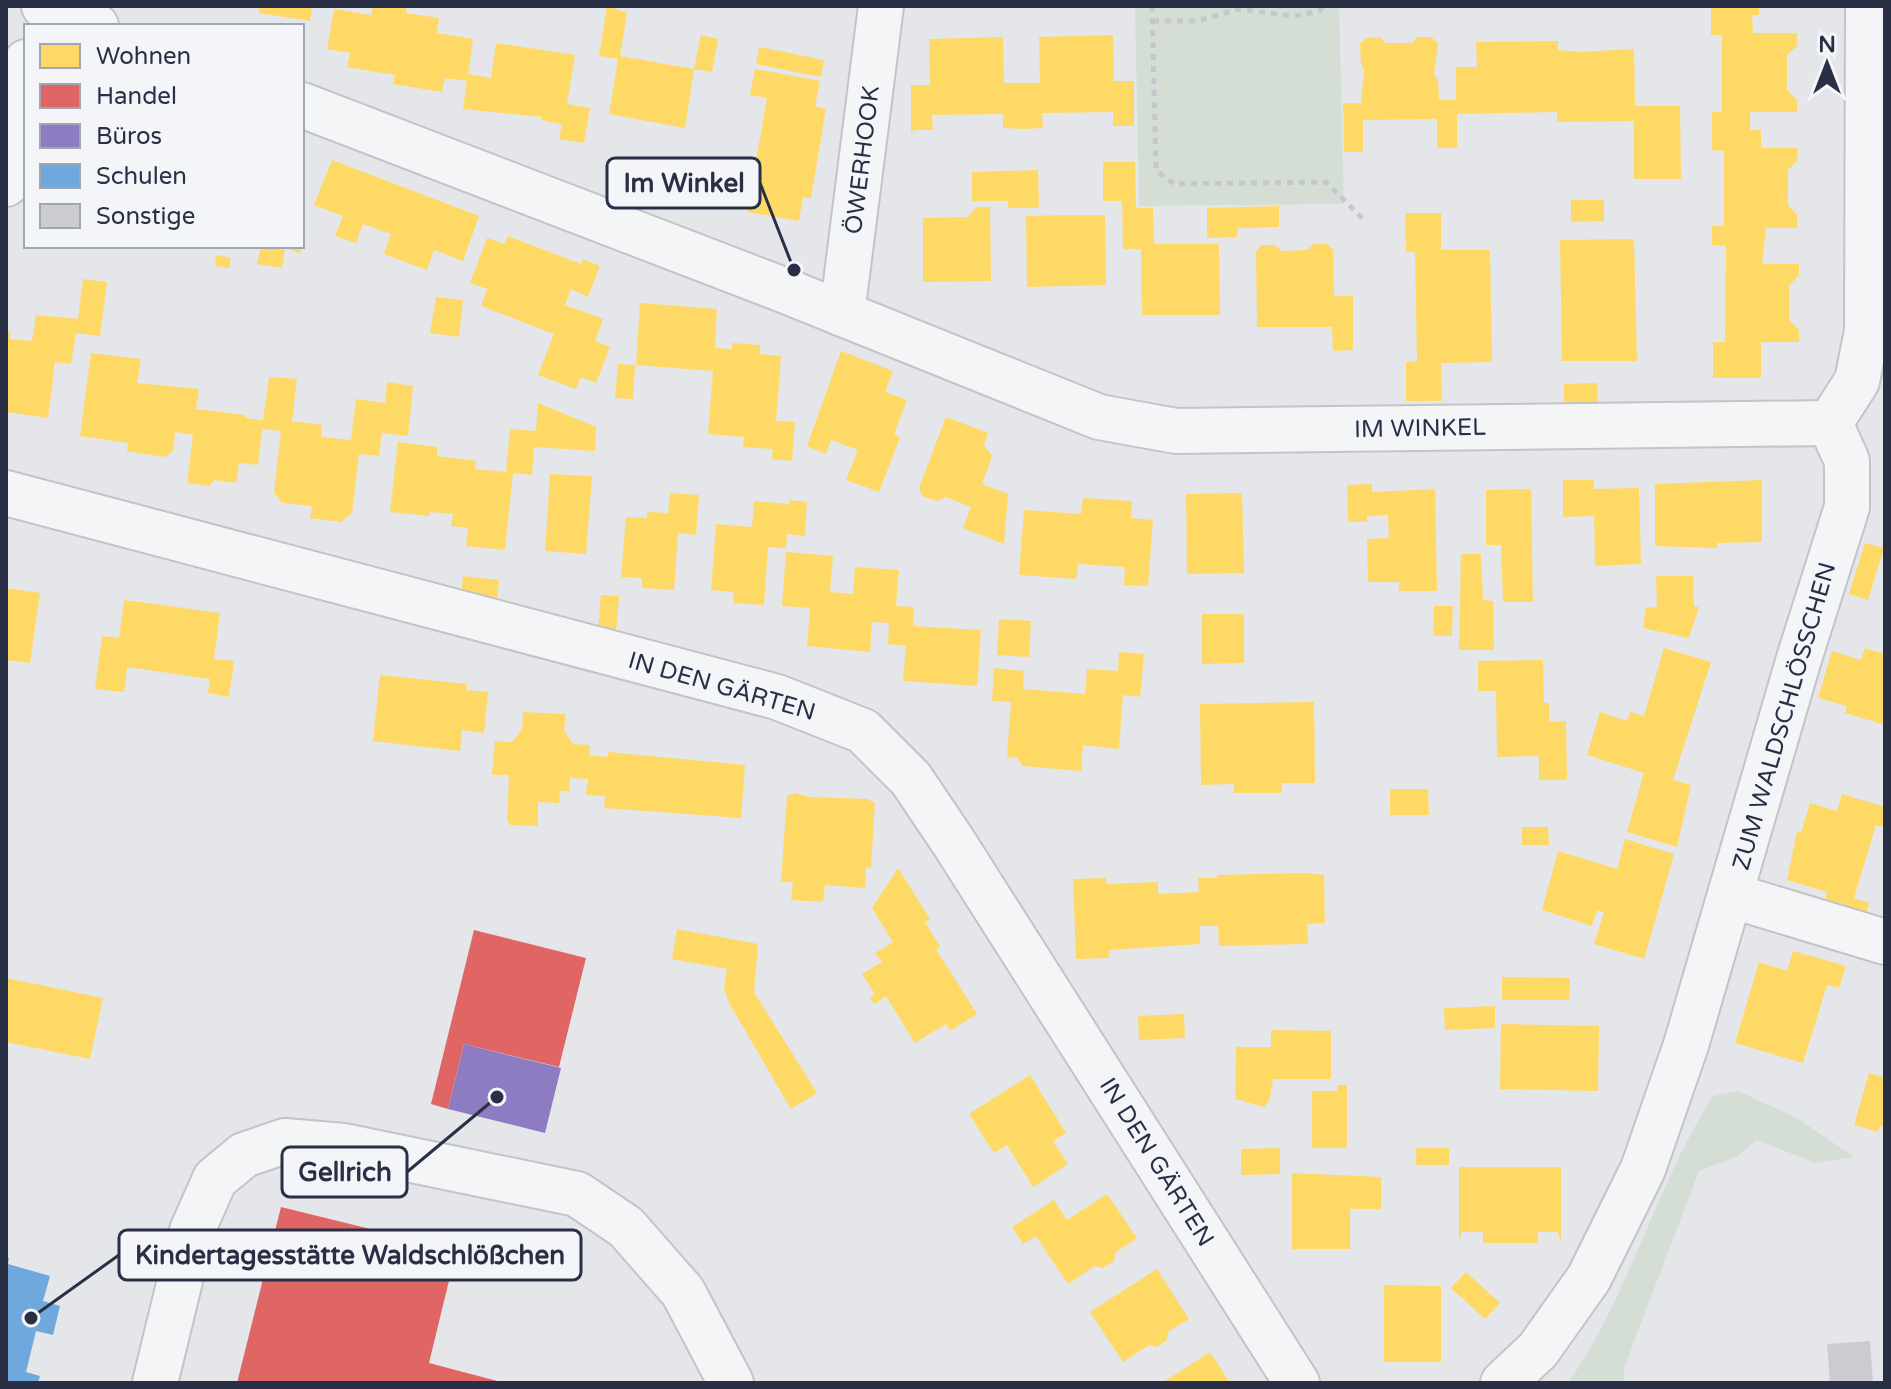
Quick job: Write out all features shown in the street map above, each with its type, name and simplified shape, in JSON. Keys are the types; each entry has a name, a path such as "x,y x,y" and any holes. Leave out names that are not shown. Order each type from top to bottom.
{"street":[{"path":"44,6 91,24"},
{"name":"ÖWERHOOK","path":"842,314 881,6"},
{"path":"1830,423 1857,381 1867,331 1876,159 1868,6"},
{"path":"6,184 15,147 24,77"},
{"name":"IM WINKEL","path":"304,106 1099,417 1176,431 1830,423"},
{"name":"ZUM WALDSCHLÖSSCHEN","path":"1503,1383 1538,1350 1589,1278 1643,1169 1733,896 1798,662 1847,507 1847,461 1830,423"},
{"name":"IN DEN GÄRTEN","path":"6,493 777,697 863,731 911,779 954,843 1297,1383"},
{"path":"1733,896 1885,942"},
{"path":"155,1383 192,1231 215,1179 244,1155 285,1141 344,1146 577,1194 626,1227 683,1292 731,1383"}],"path":[{"path":"1152,6 1156,170 1174,184 1326,182 1365,221"},
{"path":"1153,21 1198,21 1238,9 1294,16 1320,11 1323,6"}],"shaded area":[{"path":"1135,6 1339,6 1344,204 1139,206"},
{"path":"1738,1091 1797,1118 1854,1157 1816,1163 1757,1140 1736,1157 1699,1171 1624,1368 1624,1383 1568,1383 1609,1313 1675,1167 1713,1096"}],"building: Wohnen":[{"path":"250,6 312,6 310,21 259,13 260,9"},
{"path":"373,6 407,6 406,13 439,18 437,33 473,39 468,74 491,78 496,43 575,55 567,104 590,108 584,143 559,139 562,124 541,120 542,117 463,109 467,81 445,78 442,92 393,84 395,75 347,67 350,53 327,49 334,9 371,15"},
{"path":"607,6 627,13 620,56 694,69 685,128 609,114 618,59 599,56"},
{"path":"1711,6 1759,6 1759,15 1752,15 1753,33 1797,33 1797,46 1787,55 1787,90 1797,100 1797,112 1750,112 1750,130 1761,130 1761,148 1797,148 1798,160 1788,170 1788,205 1797,215 1797,228 1766,228 1762,264 1799,264 1799,276 1789,285 1789,320 1799,330 1799,342 1761,342 1761,378 1713,378 1713,342 1725,342 1726,246 1712,245 1712,226 1724,226 1724,151 1712,150 1712,112 1722,112 1722,35 1711,35"},
{"path":"701,35 718,39 712,72 694,69"},
{"path":"1113,35 1114,81 1134,81 1134,126 1113,126 1113,112 1042,113 1043,128 1024,129 1003,128 1003,114 932,115 933,130 914,130 911,134 911,85 930,85 929,39 1003,37 1004,83 1040,83 1039,37"},
{"path":"1380,37 1386,43 1412,43 1417,37 1431,37 1438,43 1434,75 1438,79 1439,100 1456,100 1456,67 1477,67 1476,42 1558,41 1558,50 1580,52 1634,49 1635,106 1680,106 1681,179 1634,179 1634,121 1557,122 1557,112 1457,114 1457,148 1437,148 1437,119 1363,120 1363,152 1344,152 1343,103 1361,103 1364,68 1360,44 1366,38"},
{"path":"759,47 824,60 821,77 756,64"},
{"path":"755,69 820,81 815,106 826,109 811,198 803,197 799,221 747,212 767,98 750,95"},
{"path":"332,160 479,216 463,261 434,250 427,270 405,262 384,254 391,234 363,224 356,243 335,236 343,216 314,205"},
{"path":"1103,162 1135,162 1136,208 1153,208 1154,244 1219,244 1220,315 1142,315 1141,249 1123,249 1122,201 1103,201"},
{"path":"1038,170 1039,208 1008,208 1008,201 972,201 972,172"},
{"path":"1571,200 1604,200 1604,221 1571,222"},
{"path":"1279,206 1279,227 1238,228 1237,237 1207,238 1207,208"},
{"path":"977,207 990,207 991,281 923,282 923,218 968,217"},
{"path":"1405,213 1441,213 1441,250 1490,250 1492,362 1441,363 1442,401 1406,401 1406,362 1417,361 1415,252 1406,252"},
{"path":"1105,215 1106,285 1027,287 1026,216"},
{"path":"508,236 581,264 583,259 600,266 588,297 571,289 565,305 603,319 595,341 610,347 596,383 581,377 576,389 538,375 554,334 481,306 487,289 470,283 487,238 505,244"},
{"path":"1634,239 1637,361 1562,361 1560,240"},
{"path":"1314,244 1328,244 1333,250 1334,296 1353,296 1353,350 1333,351 1332,327 1257,327 1256,251 1262,245 1275,245 1281,251 1307,250"},
{"path":"261,248 285,248 282,268 257,264"},
{"path":"285,248 301,248 300,253"},
{"path":"216,255 231,258 229,268 215,266"},
{"path":"83,279 107,282 100,336 76,333 71,364 55,362 48,418 6,412 6,332 11,333 10,339 32,341 36,315 78,319"},
{"path":"436,297 463,300 459,337 430,333"},
{"path":"640,303 717,309 715,348 732,349 732,343 760,345 760,354 781,356 776,421 795,422 792,461 772,459 773,449 743,447 744,437 708,434 713,371 636,365"},
{"path":"841,351 893,371 885,392 907,400 894,434 900,437 879,492 846,480 858,450 831,440 826,454 807,446"},
{"path":"91,353 141,359 137,383 199,389 196,409 245,415 245,418 263,420 269,377 297,379 292,421 322,425 321,437 351,440 356,399 385,403 387,382 413,386 408,436 382,433 379,456 359,454 352,513 341,522 310,518 312,506 282,503 274,492 281,431 262,429 258,465 239,463 236,483 215,480 209,486 187,483 193,435 175,432 173,451 164,457 127,451 128,443 80,436"},
{"path":"618,364 635,365 633,399 615,398"},
{"path":"1597,383 1598,405 1564,405 1564,384"},
{"path":"538,403 596,427 595,451 534,447 532,475 513,473 505,550 466,546 468,528 451,526 453,514 430,512 429,516 390,512 398,442 437,447 437,456 476,461 475,469 506,472 510,429 536,431"},
{"path":"946,417 988,433 984,445 992,456 982,484 1008,494 1004,544 963,528 971,507 946,497 937,501 922,496 919,488"},
{"path":"550,474 592,476 586,554 545,551"},
{"path":"1563,480 1594,480 1594,489 1639,488 1641,564 1595,566 1594,516 1563,517"},
{"path":"1762,480 1762,542 1717,543 1717,548 1655,546 1655,484"},
{"path":"1372,484 1372,492 1435,489 1437,591 1399,591 1399,582 1368,582 1367,539 1389,538 1388,515 1367,516 1367,522 1348,522 1347,485"},
{"path":"1531,489 1533,602 1503,602 1501,545 1486,545 1486,490"},
{"path":"670,493 699,495 696,535 678,533 674,590 642,588 642,578 621,577 626,517 647,518 647,512 668,513"},
{"path":"1242,493 1244,573 1187,574 1186,494"},
{"path":"1083,498 1132,501 1131,518 1153,520 1148,586 1124,585 1125,567 1078,564 1076,579 1019,575 1024,510 1081,514"},
{"path":"790,500 807,502 805,536 787,534 786,548 768,547 764,605 733,603 734,592 711,590 716,524 752,527 754,501 789,504"},
{"path":"1865,543 1884,548 1868,600 1849,594"},
{"path":"786,552 833,556 830,592 853,594 855,567 899,570 896,606 914,607 913,626 981,630 977,686 903,681 906,646 888,644 889,623 872,622 870,652 807,646 810,608 782,606"},
{"path":"1461,554 1481,554 1483,600 1493,601 1494,650 1459,650"},
{"path":"463,576 499,580 497,600 461,597"},
{"path":"1656,576 1693,576 1694,606 1699,607 1689,638 1643,628 1646,608 1657,607"},
{"path":"6,588 40,593 30,663 6,660"},
{"path":"601,595 619,596 616,632 598,631"},
{"path":"124,600 220,613 214,659 234,661 229,697 208,693 210,679 127,667 124,692 95,689 102,636 119,638"},
{"path":"1434,606 1453,606 1452,636 1433,636"},
{"path":"1202,614 1244,614 1244,663 1202,664"},
{"path":"999,619 1031,621 1029,657 997,655"},
{"path":"1664,648 1711,662 1673,780 1691,785 1677,847 1627,832 1644,773 1587,755 1600,712 1627,721 1630,712 1644,716"},
{"path":"1865,648 1885,654 1885,725 1845,713 1847,706 1818,698 1832,651 1861,660"},
{"path":"1119,652 1144,654 1140,697 1123,695 1119,749 1083,745 1081,771 1023,766 1017,758 1007,757 1011,702 992,701 994,668 1024,671 1023,689 1085,694 1087,669 1118,671"},
{"path":"1543,660 1544,703 1549,703 1549,722 1566,721 1567,780 1539,780 1539,756 1497,757 1496,691 1478,691 1478,661"},
{"path":"380,675 467,684 466,690 488,692 484,733 462,730 460,751 373,741"},
{"path":"1314,702 1315,783 1282,783 1282,793 1234,793 1234,784 1201,785 1200,704"},
{"path":"523,712 566,714 564,730 573,744 590,745 589,755 608,757 608,752 745,765 741,818 604,808 605,796 586,795 588,779 570,778 569,791 560,791 559,803 538,802 538,826 510,825 507,821 509,775 492,775 495,741 512,742 522,729"},
{"path":"1390,789 1428,789 1429,815 1390,815"},
{"path":"796,793 809,797 867,799 875,803 871,868 866,867 865,888 825,885 823,902 791,900 793,882 781,882 787,796"},
{"path":"1842,794 1885,807 1885,827 1876,825 1854,898 1869,903 1864,922 1822,910 1827,892 1787,880 1797,831 1801,833 1810,803 1837,811"},
{"path":"1522,827 1548,827 1549,845 1522,845"},
{"path":"1625,839 1674,854 1644,959 1594,944 1604,912 1597,910 1592,926 1542,910 1558,851 1617,869"},
{"path":"898,868 930,919 925,922 940,946 936,949 977,1014 950,1031 946,1024 915,1043 886,996 874,1004 870,997 875,994 862,974 882,962 875,953 893,942 872,908"},
{"path":"1217,875 1324,875 1325,923 1307,924 1308,944 1219,946 1218,926 1200,926 1200,944 1109,950 1109,958 1076,959 1073,879 1106,878 1106,884 1158,882 1158,894 1199,892 1198,878 1217,878"},
{"path":"677,929 758,944 754,992 817,1093 791,1109 729,1003 724,988 727,969 672,959"},
{"path":"1793,951 1846,966 1839,988 1827,985 1803,1063 1735,1043 1759,962 1787,971"},
{"path":"1502,977 1570,978 1569,1000 1502,1000"},
{"path":"6,978 103,998 90,1059 6,1042"},
{"path":"1495,1006 1495,1028 1445,1030 1444,1008"},
{"path":"1184,1014 1185,1038 1139,1040 1138,1016"},
{"path":"1501,1024 1599,1026 1598,1091 1500,1089"},
{"path":"1271,1030 1331,1031 1331,1079 1273,1079 1270,1099 1264,1107 1235,1099 1236,1047 1271,1047"},
{"path":"1869,1073 1885,1078 1885,1127 1880,1125 1878,1132 1854,1125"},
{"path":"1030,1075 1066,1133 1053,1141 1068,1164 1033,1187 1007,1145 994,1153 969,1114"},
{"path":"1337,1085 1347,1085 1347,1148 1312,1148 1312,1091 1337,1091"},
{"path":"1280,1148 1280,1174 1241,1175 1241,1149"},
{"path":"1416,1148 1449,1148 1449,1165 1416,1165"},
{"path":"1459,1167 1561,1167 1561,1243 1558,1232 1538,1232 1538,1243 1483,1243 1483,1232 1462,1232 1459,1243"},
{"path":"1292,1173 1381,1177 1381,1209 1350,1209 1350,1249 1292,1249"},
{"path":"1107,1194 1137,1238 1116,1252 1114,1261 1103,1268 1095,1266 1068,1284 1036,1236 1023,1244 1012,1227 1054,1200 1067,1220"},
{"path":"1157,1269 1189,1319 1168,1332 1167,1340 1157,1347 1149,1345 1123,1362 1090,1312"},
{"path":"1466,1272 1500,1303 1485,1319 1451,1288"},
{"path":"1384,1285 1441,1286 1441,1362 1384,1362"},
{"path":"1210,1352 1230,1383 1162,1383"}],"building: Handel":[{"path":"474,930 586,958 559,1067 464,1044 448,1109 431,1104"},
{"path":"281,1207 399,1236 397,1242 455,1256 429,1363 505,1383 237,1383"}],"building: Büros":[{"path":"464,1044 561,1068 545,1133 448,1109"}],"building: Schulen":[{"path":"6,1257 9,1258 8,1264 50,1276 43,1301 60,1306 53,1335 36,1331 26,1372 40,1376 38,1383 6,1383"}],"building: Sonstige":[{"path":"1870,1341 1873,1383 1830,1383 1827,1344"}],"place":[{"name":"Im Winkel","path":"794,270"},
{"name":"Gellrich","path":"497,1097"},
{"name":"Kindertagesstätte Waldschlößchen","path":"31,1318"}]}
